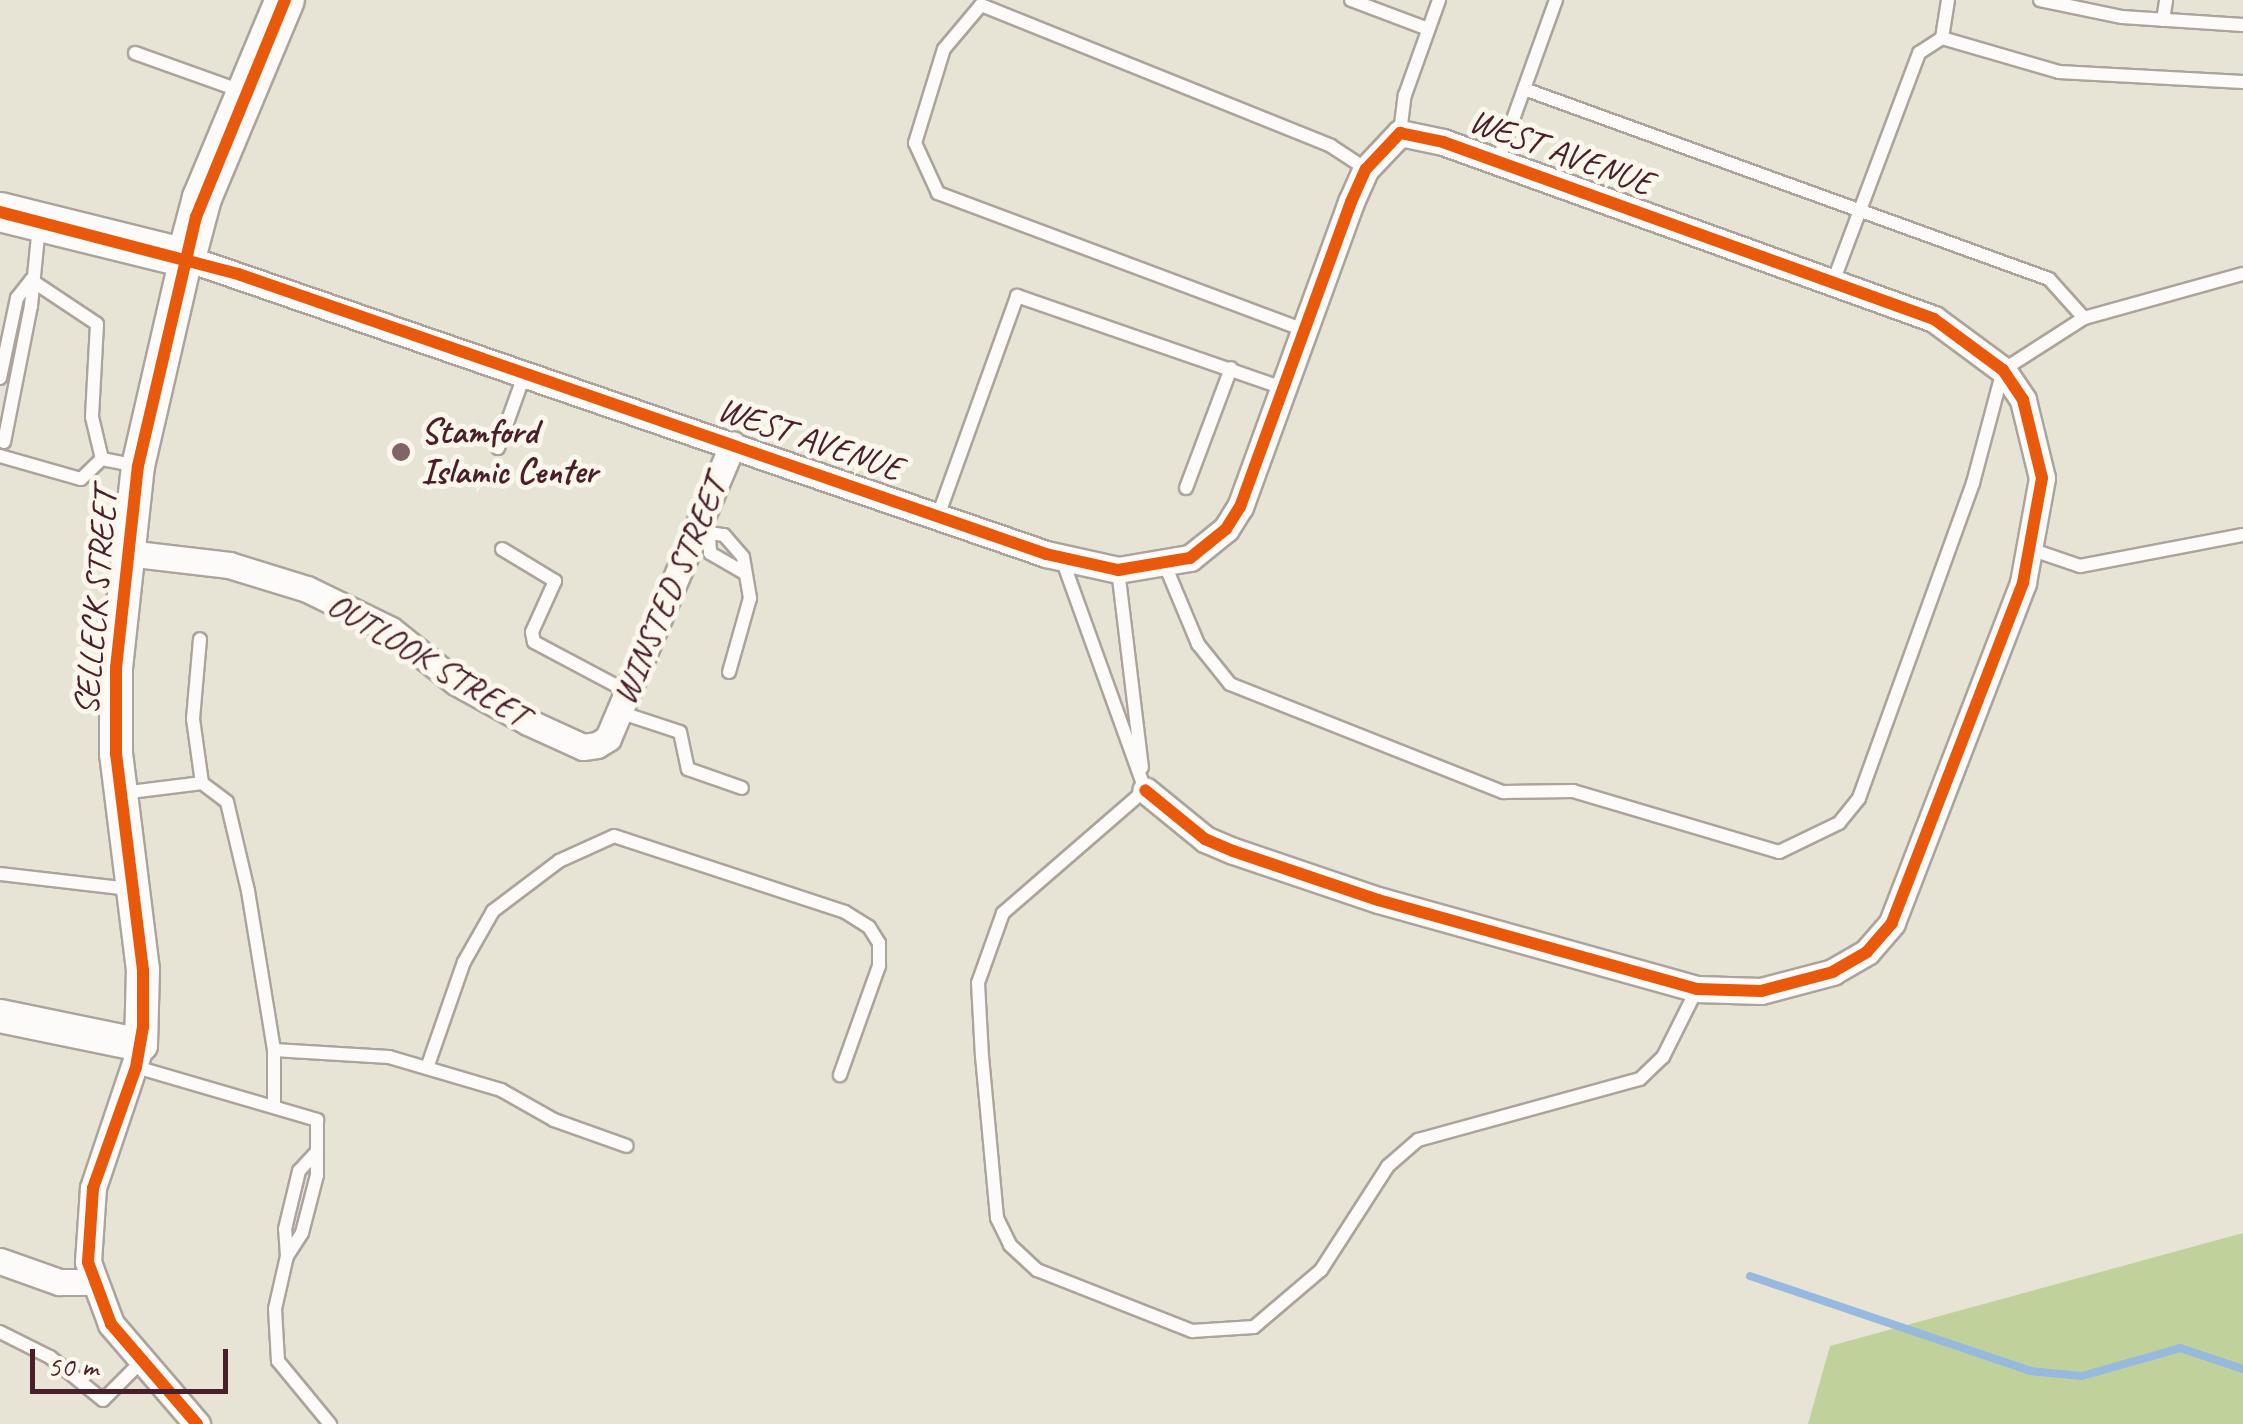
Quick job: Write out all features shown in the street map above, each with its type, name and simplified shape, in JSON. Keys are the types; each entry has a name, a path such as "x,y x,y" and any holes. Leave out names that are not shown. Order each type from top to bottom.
{"main road":[{"name":"SELLECK STREET","path":"186,258 246,92 285,0"},
{"name":"WEST AVENUE","path":"0,212 186,258"}],"street":[{"name":"WEST AVENUE","path":"186,258 1062,559 1118,570 1190,558 1226,529 1366,168 1400,133 1498,161 1934,319 2003,370 2023,400 2040,456 2033,550 1892,923 1867,952 1806,984 1761,991 1697,989 1378,900 1205,838 1146,790"},
{"name":"SELLECK STREET","path":"186,258 138,466 116,668 120,793 144,970 138,1056 92,1188 86,1232 92,1282 112,1324 197,1424"},
{"name":"WINSTED STREET","path":"608,738 703,534 732,444"},
{"name":"OUTLOOK STREET","path":"126,553 229,565 307,589 392,630 456,682 557,737 584,746 608,738"},
{"path":"0,1016 138,1056"},
{"path":"0,1261 60,1282 92,1282"}],"lane":[{"path":"1350,0 1428,29"},
{"path":"1400,133 1404,95 1438,0"},
{"path":"1498,161 1556,0"},
{"path":"1833,282 1854,213 1919,53 1942,38 1948,0"},
{"path":"2040,0 2163,20 2243,25"},
{"path":"2163,20 2166,0"},
{"path":"1304,330 938,193 915,143 944,48 982,6 1277,124 1366,168"},
{"path":"1942,38 2059,72 2243,82"},
{"path":"135,53 246,92"},
{"path":"1524,89 1854,213 2049,280 2084,318"},
{"path":"39,224 2,449 80,479 102,459"},
{"path":"1165,565 1198,644 1230,684 1502,792 1573,791 1779,852 1838,823 1858,798 1973,482 2003,370 2084,318 2243,274"},
{"path":"0,378 17,298 31,280"},
{"path":"31,280 97,324 92,417 102,459"},
{"path":"938,516 1017,296 1282,388"},
{"path":"1186,488 1231,368"},
{"path":"498,448 526,373"},
{"path":"102,459 138,466"},
{"path":"729,672 750,598 743,557 724,535 703,534 710,554 728,570 744,573"},
{"path":"2033,550 2080,566 2243,535"},
{"path":"502,548 554,581 534,642 623,702 680,732 688,769 742,788"},
{"path":"1062,559 1146,790"},
{"path":"1118,570 1146,790"},
{"path":"200,639 193,719 202,784"},
{"path":"120,793 202,784 226,802 274,1050 274,1106"},
{"path":"1146,790 1003,913 988,944 978,984 982,1056 997,1218 1010,1245 1054,1278 1192,1332 1254,1327 1321,1270 1388,1166 1418,1140 1640,1079 1662,1057 1697,989"},
{"path":"427,1068 464,962 493,912 559,861 614,836 845,912 869,927 879,943 879,966 840,1075"},
{"path":"0,874 132,889"},
{"path":"274,1050 343,1051 427,1068 502,1090 554,1120 627,1146"},
{"path":"138,1056 316,1120 316,1153 299,1171 284,1229 286,1256 275,1309 278,1361 330,1424"},
{"path":"0,1332 50,1357 102,1400 142,1362"}],"green space":[{"path":"2243,1233 2243,1424 1808,1424 1830,1346"}],"waterway":[{"path":"1750,1276 2030,1371 2082,1376 2180,1348 2243,1369"}],"cycle path":[{"path":"197,1424 111,1324 88,1262 93,1188 136,1067 143,1027 143,970 116,754 116,668 138,466 196,217 285,0"},
{"path":"0,212 238,274 1046,554 1118,570 1190,558 1226,529 1240,507 1351,202 1366,169 1400,133 1443,142 1934,319 2003,370 2023,400 2042,478 2023,583 1892,923 1867,952 1833,972 1761,991 1697,989 1378,900 1233,851 1205,839 1145,790"}],"place":[{"name":"Stamford Islamic Center","path":"401,452"}]}
